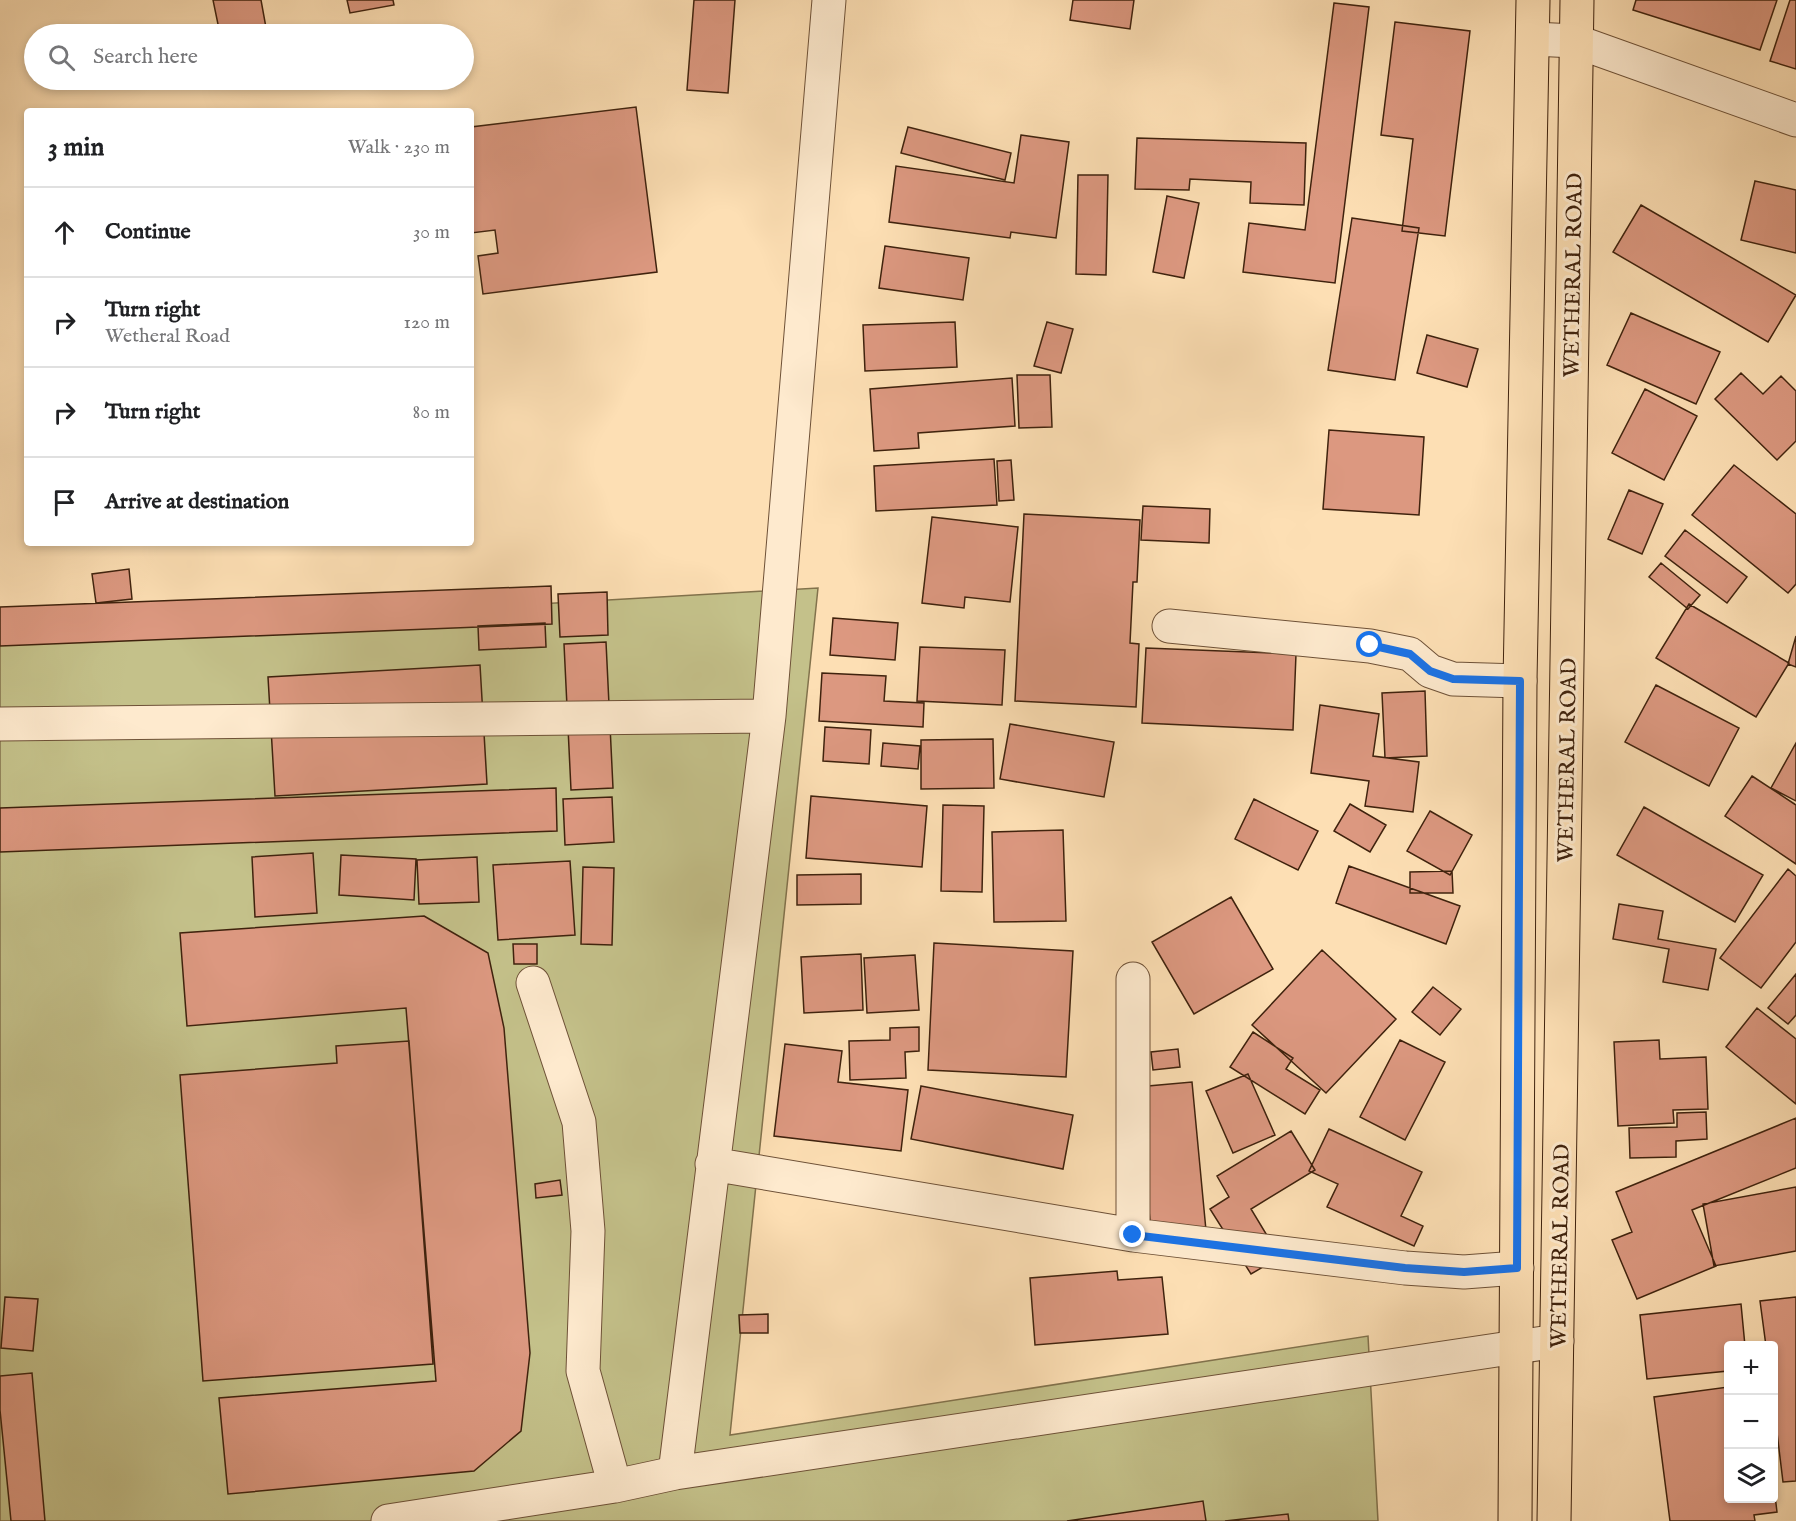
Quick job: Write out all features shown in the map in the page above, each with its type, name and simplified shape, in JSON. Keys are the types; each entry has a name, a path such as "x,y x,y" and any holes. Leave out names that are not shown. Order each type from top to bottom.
{"main road":[{"name":"WETHERAL ROAD","path":"1515,1521 1520,681 1533,0"},
{"name":"WETHERAL ROAD","path":"1554,1521 1578,13"}],"street":[{"path":"675,1473 770,716 829,0"},
{"path":"1533,39 1578,13 1796,120"},
{"path":"1169,626 1370,645 1410,654 1430,671 1453,679 1520,681"},
{"path":"0,724 770,716"},
{"path":"1132,980 1133,1235"},
{"path":"533,983 579,1122 588,1231 583,1371 615,1486"},
{"path":"712,1164 1133,1235 1405,1268 1464,1272 1517,1268"},
{"path":"388,1521 615,1486 675,1473 1557,1341"}],"shaded area":[{"path":"818,588 730,1435 1368,1336 1378,1521 0,1521 0,635"}],"building":[{"path":"213,0 261,0 265,24 218,24"},
{"path":"347,0 393,0 394,5 350,13"},
{"path":"694,0 735,0 728,93 687,90"},
{"path":"1073,0 1134,0 1130,29 1070,20"},
{"path":"1636,0 1777,0 1760,50 1633,10"},
{"path":"1790,0 1796,0 1796,69 1770,61"},
{"path":"1334,3 1369,7 1335,283 1243,272 1249,223 1305,230"},
{"path":"1395,22 1470,31 1445,236 1402,231 1413,139 1381,135"},
{"path":"636,107 657,272 483,294 478,256 498,253 495,230 474,233 474,127"},
{"path":"908,127 1011,153 1005,180 901,153"},
{"path":"1021,135 1069,142 1056,238 1011,232 1010,238 889,222 896,166 1014,183"},
{"path":"1137,138 1306,143 1304,205 1250,203 1251,182 1190,179 1189,190 1135,189"},
{"path":"1078,175 1108,175 1106,275 1076,274"},
{"path":"1755,181 1796,190 1796,253 1741,240"},
{"path":"1167,196 1199,203 1184,278 1153,272"},
{"path":"1641,205 1796,295 1768,342 1613,252"},
{"path":"1352,218 1419,228 1395,380 1328,370"},
{"path":"885,246 969,258 963,300 879,288"},
{"path":"1631,313 1720,352 1696,404 1607,365"},
{"path":"955,322 957,367 865,371 863,325"},
{"path":"1047,322 1073,329 1061,373 1034,366"},
{"path":"1427,335 1478,349 1467,387 1417,373"},
{"path":"1741,373 1763,394 1781,376 1796,391 1796,441 1777,460 1715,399"},
{"path":"1017,375 1050,375 1052,427 1019,428"},
{"path":"1012,378 1015,426 918,433 919,448 874,451 870,389"},
{"path":"1645,389 1697,416 1664,480 1612,453"},
{"path":"1329,430 1424,437 1419,515 1323,509"},
{"path":"994,459 997,505 876,511 874,466"},
{"path":"1011,460 1014,500 999,501 997,461"},
{"path":"1734,465 1796,514 1796,584 1788,593 1692,515"},
{"path":"1629,490 1663,504 1642,554 1608,539"},
{"path":"1143,506 1210,509 1209,543 1141,540"},
{"path":"1024,514 1140,520 1137,582 1133,582 1130,643 1139,644 1136,707 1015,701"},
{"path":"932,517 1018,527 1010,602 965,597 964,608 922,603"},
{"path":"1685,530 1747,577 1727,603 1665,556"},
{"path":"1661,563 1700,595 1688,609 1649,577"},
{"path":"129,569 132,599 96,603 92,574"},
{"path":"551,586 552,624 0,646 0,607"},
{"path":"607,592 608,635 560,637 558,594"},
{"path":"1689,604 1789,663 1756,717 1656,658"},
{"path":"833,618 898,623 895,660 830,655"},
{"path":"545,623 546,647 479,650 478,626"},
{"path":"1796,636 1796,667 1788,664"},
{"path":"606,642 613,788 571,790 564,644"},
{"path":"920,647 1005,650 1002,705 917,701"},
{"path":"1146,648 1296,654 1293,730 1142,723"},
{"path":"480,665 487,784 275,796 268,677"},
{"path":"822,673 886,676 884,701 924,703 923,727 819,721"},
{"path":"1656,685 1739,728 1709,786 1625,742"},
{"path":"1425,691 1427,756 1385,758 1382,693"},
{"path":"1320,705 1379,714 1373,756 1419,762 1413,812 1365,806 1369,781 1311,773"},
{"path":"1010,724 1114,742 1104,797 1000,779"},
{"path":"825,727 871,730 869,764 823,761"},
{"path":"993,739 994,788 921,789 921,740"},
{"path":"883,743 920,746 918,769 881,766"},
{"path":"1796,743 1796,801 1771,788"},
{"path":"1752,776 1796,805 1796,864 1725,816"},
{"path":"556,788 557,831 0,852 0,808"},
{"path":"811,796 927,806 922,867 806,858"},
{"path":"612,797 614,842 565,845 563,799"},
{"path":"1254,799 1318,831 1298,870 1235,839"},
{"path":"1350,804 1386,825 1370,852 1334,831"},
{"path":"943,805 984,806 982,892 941,891"},
{"path":"1644,807 1763,875 1735,922 1617,855"},
{"path":"1430,811 1472,835 1450,875 1407,851"},
{"path":"1063,830 1066,921 994,922 992,832"},
{"path":"313,853 317,913 255,917 252,857"},
{"path":"341,855 416,859 414,900 339,895"},
{"path":"477,857 479,902 419,904 417,860"},
{"path":"570,861 575,935 498,940 493,865"},
{"path":"1349,866 1460,906 1446,944 1336,903"},
{"path":"583,867 614,868 612,945 581,944"},
{"path":"1788,869 1796,876 1796,942 1761,988 1720,958"},
{"path":"1452,871 1453,893 1410,893 1410,872"},
{"path":"861,874 861,904 797,905 797,875"},
{"path":"1231,897 1273,969 1194,1014 1152,942"},
{"path":"1619,904 1663,911 1658,939 1716,949 1708,990 1663,982 1669,949 1613,939"},
{"path":"424,916 488,953 504,1028 530,1353 521,1431 474,1471 228,1494 219,1398 436,1381 406,1008 187,1026 180,933"},
{"path":"934,943 1073,951 1066,1077 928,1070"},
{"path":"513,944 537,944 537,964 514,964"},
{"path":"1322,950 1396,1019 1326,1093 1252,1025"},
{"path":"861,954 863,1010 804,1013 801,957"},
{"path":"915,955 919,1010 867,1013 864,958"},
{"path":"1796,974 1796,1015 1788,1024 1768,1008"},
{"path":"1433,987 1461,1009 1440,1035 1412,1012"},
{"path":"1757,1008 1796,1039 1796,1104 1726,1047"},
{"path":"919,1027 919,1051 905,1052 906,1078 850,1080 849,1041 890,1040 890,1028"},
{"path":"1253,1032 1293,1058 1286,1069 1320,1090 1305,1114 1230,1067"},
{"path":"1400,1040 1445,1062 1405,1140 1360,1117"},
{"path":"1659,1040 1660,1059 1706,1057 1708,1109 1673,1110 1674,1123 1618,1126 1614,1042"},
{"path":"409,1041 433,1364 203,1381 180,1075 337,1063 336,1046"},
{"path":"785,1044 842,1051 838,1082 908,1090 901,1151 774,1136"},
{"path":"1178,1049 1180,1067 1153,1070 1151,1052"},
{"path":"1248,1074 1275,1135 1233,1153 1206,1091"},
{"path":"1192,1082 1207,1241 1151,1231 1137,1087"},
{"path":"921,1086 1073,1115 1063,1169 911,1139"},
{"path":"1706,1112 1707,1139 1676,1141 1676,1157 1630,1158 1629,1128 1677,1127 1677,1113"},
{"path":"1796,1118 1796,1168 1692,1210 1716,1266 1637,1299 1612,1240 1632,1232 1616,1192"},
{"path":"1329,1129 1422,1172 1401,1216 1423,1226 1414,1246 1327,1207 1338,1184 1309,1171"},
{"path":"1291,1131 1315,1170 1251,1209 1280,1257 1251,1274 1210,1209 1229,1197 1217,1176"},
{"path":"560,1180 562,1195 536,1198 535,1184"},
{"path":"1796,1187 1796,1251 1714,1266 1703,1204"},
{"path":"1117,1271 1118,1280 1162,1277 1168,1334 1035,1345 1030,1278"},
{"path":"5,1297 38,1299 33,1351 1,1348"},
{"path":"1796,1297 1796,1481 1783,1482 1778,1441 1778,1341 1765,1341 1760,1301"},
{"path":"1741,1304 1745,1341 1724,1341 1724,1371 1647,1379 1640,1315"},
{"path":"768,1314 768,1333 740,1333 739,1315"},
{"path":"32,1373 45,1521 11,1521 0,1410 0,1376"},
{"path":"1724,1388 1724,1503 1776,1503 1777,1512 1754,1515 1755,1521 1670,1521 1654,1397"},
{"path":"1203,1501 1206,1521 1067,1521"},
{"path":"1288,1514 1289,1521 1225,1521"}],"route":[{"path":"1133,1235 1405,1268 1464,1272 1517,1268 1520,681 1453,679 1430,671 1410,654 1370,645"}]}
